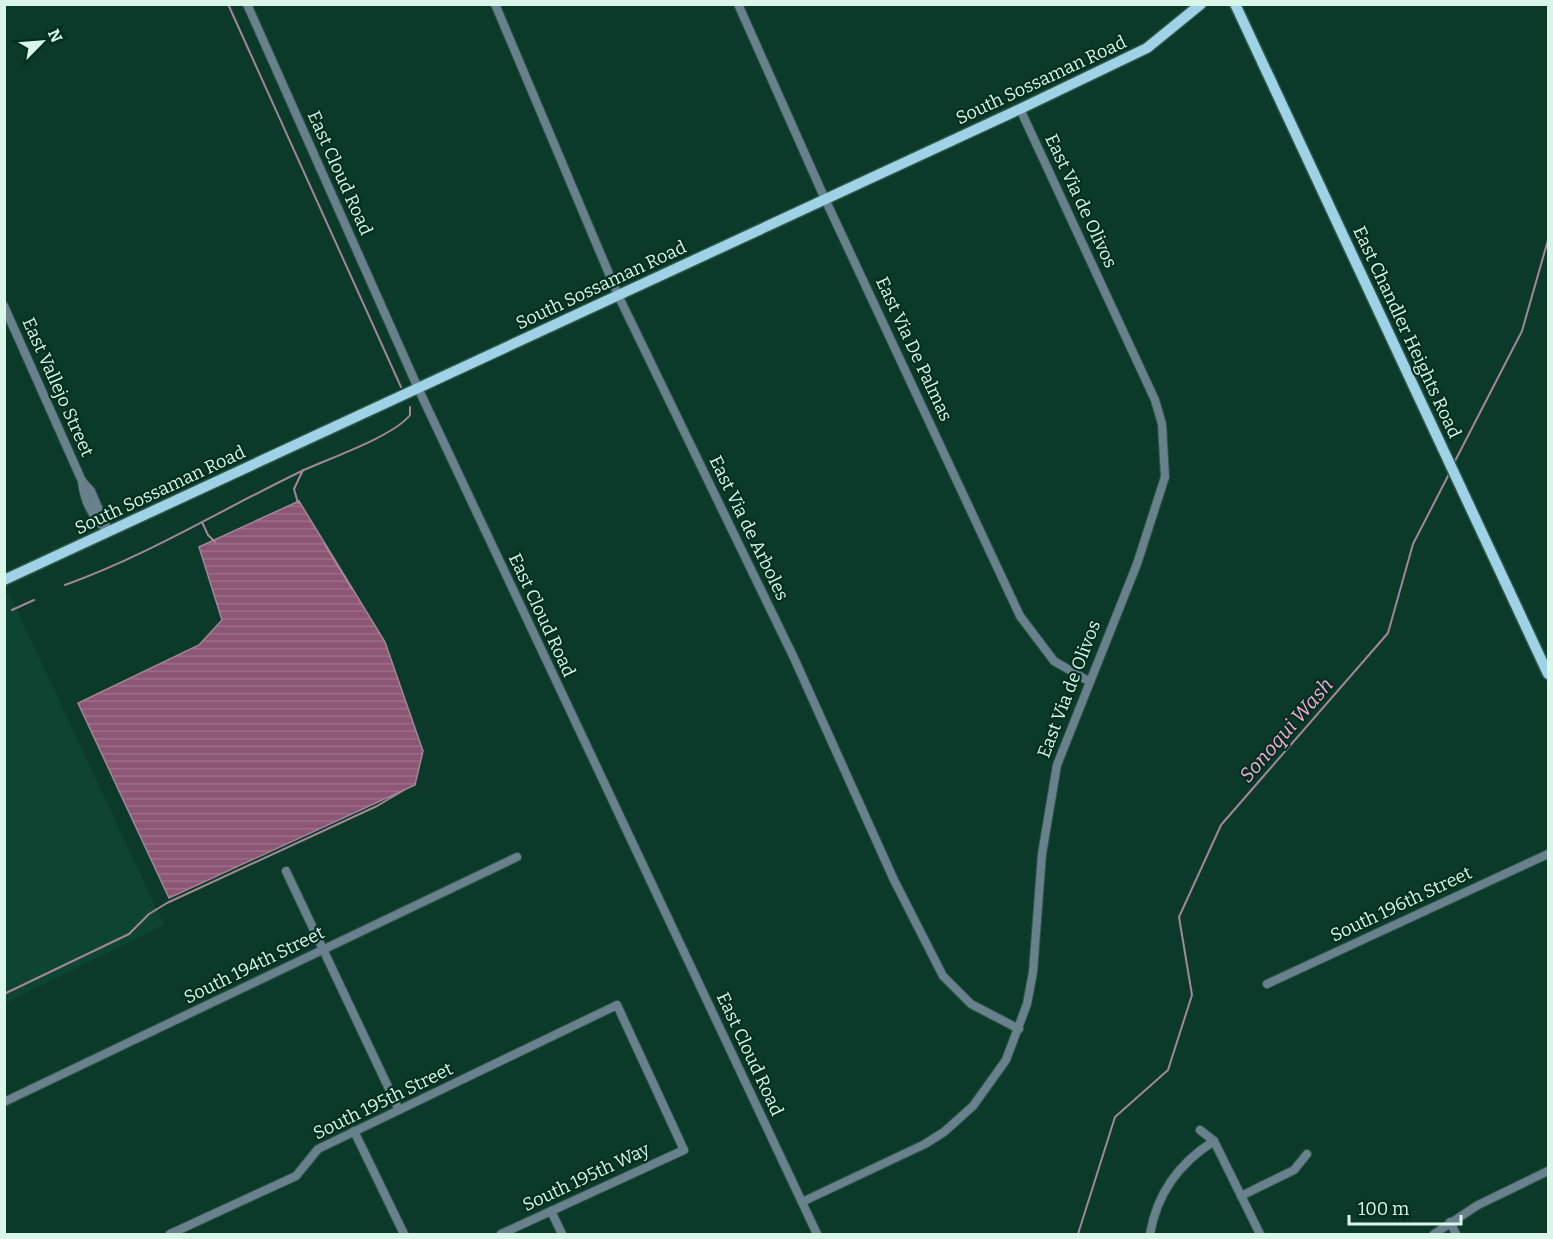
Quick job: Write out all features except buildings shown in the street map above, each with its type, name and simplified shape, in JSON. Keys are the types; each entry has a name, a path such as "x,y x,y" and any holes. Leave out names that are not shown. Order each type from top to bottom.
{"main road":[{"name":"South Sossaman Road","path":"4,580 1147,48 1201,4"},
{"name":"East Chandler Heights Road","path":"1235,4 1548,674"}],"street":[{"name":"East Cloud Road","path":"247,4 418,388 817,1234"},
{"name":"East Via de Arboles","path":"495,4 618,295 794,658 894,880 943,976 971,1004 1019,1029"},
{"name":"East Via De Palmas","path":"738,4 825,199 1020,616 1054,661 1090,682"},
{"name":"East Via de Olivos","path":"802,1202 925,1144 944,1132 973,1106 1006,1060 1019,1029 1033,972 1042,854 1057,765 1137,564 1165,477 1162,424 1155,400 1020,109"},
{"name":"East Vallejo Street","path":"4,306 82,480 83,495 94,518 108,531"},
{"name":"South 196th Street","path":"1268,984 1548,854"},
{"name":"South 194th Street","path":"4,1102 517,857"},
{"path":"286,871 399,1110"},
{"name":"South 195th Street","path":"176,1233 296,1176 318,1149 617,1005 684,1150"},
{"path":"1200,1130 1215,1141 1260,1234"},
{"path":"354,1131 404,1234"},
{"path":"1150,1234 1156,1208 1164,1190 1188,1160 1215,1141"},
{"name":"South 195th Way","path":"501,1234 684,1150"},
{"path":"1241,1196 1294,1170 1307,1154"},
{"path":"1434,1234 1497,1195 1548,1171"},
{"path":"551,1211 562,1234"},
{"path":"1450,1222 1456,1234"}],"shaded area":[{"path":"299,501 385,642 423,751 415,785 169,898 78,703 199,645 222,620 199,547"},
{"path":"9,593 164,925 5,1003 4,595"}],"waterway":[{"path":"228,4 401,387"},
{"name":"Sonoqui Wash","path":"1454,463 1522,331 1548,240"},
{"path":"65,585 127,560 304,470 390,431 410,415 410,407"},
{"path":"298,503 294,489 303,470"},
{"name":"Sonoqui Wash","path":"1078,1234 1115,1117 1168,1070 1192,995 1179,917 1221,825 1388,633 1413,544 1449,474"},
{"path":"202,522 208,535 215,542"},
{"path":"324,543 352,589"},
{"path":"12,610 34,600"},
{"path":"4,994 129,934 149,914 167,903 377,806 404,790"}]}
